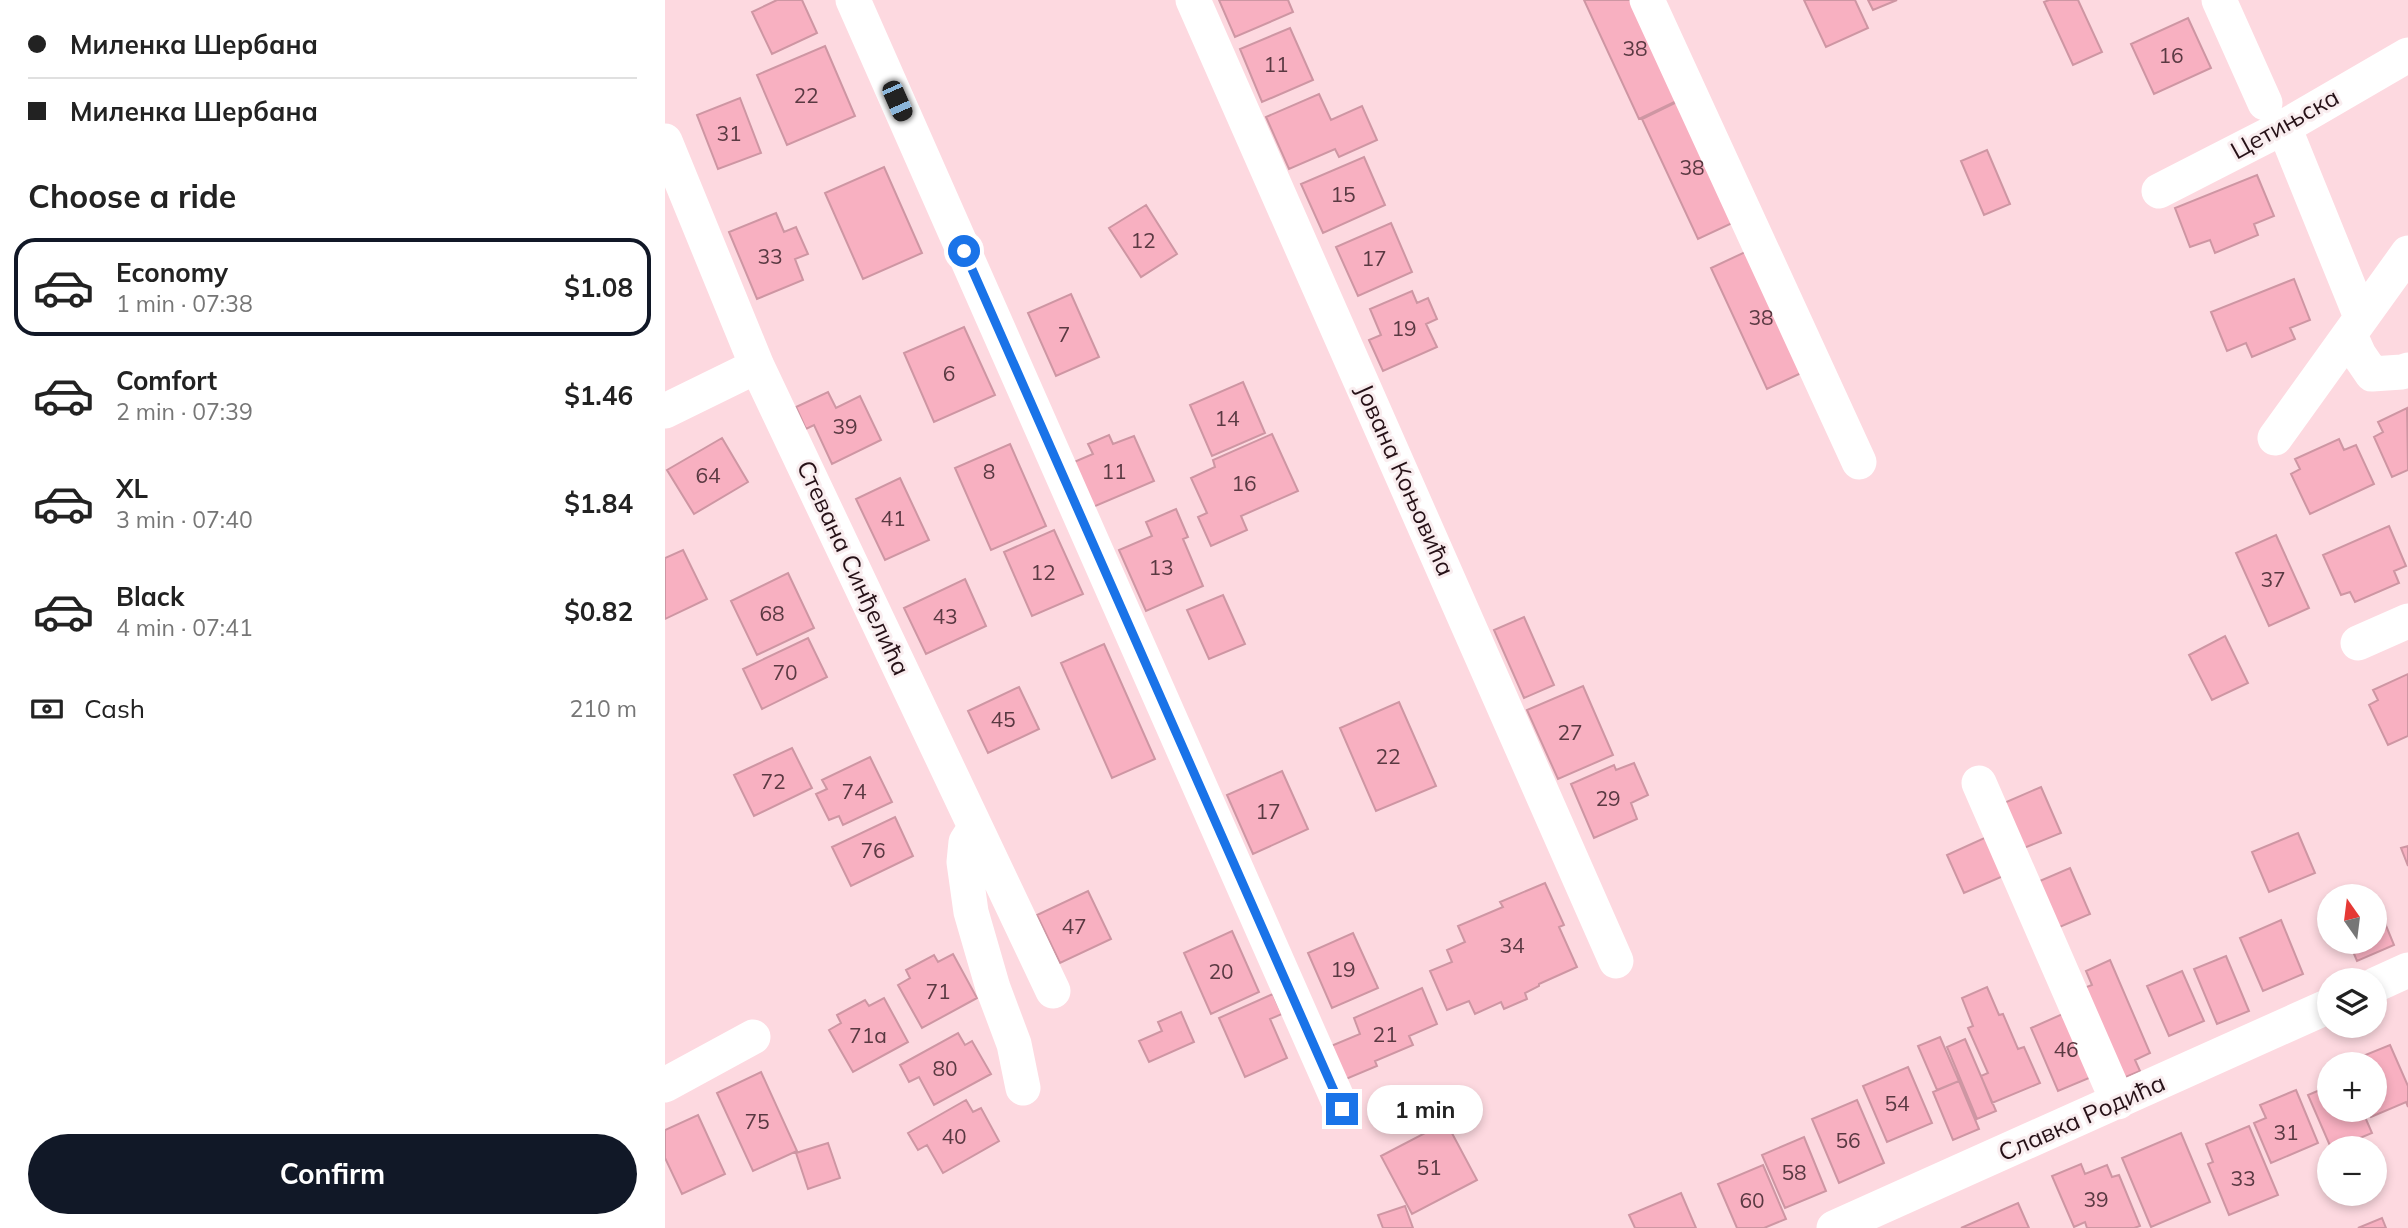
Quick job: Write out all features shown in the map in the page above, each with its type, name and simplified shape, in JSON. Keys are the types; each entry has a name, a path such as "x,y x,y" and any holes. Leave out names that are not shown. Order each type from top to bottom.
{"street":[{"path":"853,0 1342,1109"},
{"name":"Јована Коњовића","path":"1193,0 1616,961"},
{"path":"1647,0 1859,462"},
{"path":"2219,0 2274,115 2356,326 2359,355 2372,374 2408,370"},
{"name":"Цетињска","path":"2159,191 2274,115 2408,55"},
{"name":"Стевана Синђелића","path":"665,141 757,366 1052,991"},
{"path":"2275,438 2408,253"},
{"path":"665,411 757,366"},
{"path":"2358,643 2408,621"},
{"path":"1979,783 2118,1102"},
{"path":"975,828 966,842 964,862 971,912 993,988 1014,1044 1024,1088"},
{"path":"2387,980 2408,970"},
{"name":"Славка Родића","path":"1834,1228 1875,1219 2118,1102 2317,1011"},
{"path":"665,1085 753,1037"}],"building":[{"path":"777,0 802,0 817,33 772,54 752,12"},
{"path":"1219,0 1288,0 1293,12 1235,37"},
{"path":"1584,0 1640,0 1685,97 1639,119"},
{"path":"1804,0 1855,0 1868,28 1826,47"},
{"path":"1868,0 1897,0 1873,10"},
{"path":"2078,0 2102,52 2073,65 2044,2"},
{"path":"2188,18 2211,68 2154,94 2131,44"},
{"path":"1290,28 1313,80 1262,102 1240,49"},
{"path":"825,46 855,116 787,145 757,75"},
{"path":"1319,94 1331,120 1362,106 1377,140 1339,157 1335,149 1289,169 1266,117"},
{"path":"1687,97 1743,218 1698,239 1642,119"},
{"path":"740,98 761,153 718,169 697,115"},
{"path":"1987,150 2010,204 1984,215 1961,161"},
{"path":"1364,157 1385,205 1323,233 1301,184"},
{"path":"884,167 922,253 863,279 825,193"},
{"path":"2257,175 2274,216 2254,224 2258,235 2215,253 2210,240 2190,247 2175,208"},
{"path":"1146,205 1177,254 1141,277 1109,228"},
{"path":"776,213 784,232 796,227 808,254 795,259 803,280 757,299 729,232"},
{"path":"1391,223 1412,272 1358,296 1336,247"},
{"path":"1756,247 1812,368 1767,389 1711,268"},
{"path":"2294,279 2310,320 2290,328 2295,339 2252,357 2246,343 2227,351 2211,312"},
{"path":"1412,291 1417,303 1428,298 1437,319 1426,324 1437,347 1383,371 1369,340 1381,335 1370,309"},
{"path":"1071,294 1099,357 1056,376 1028,313"},
{"path":"964,327 995,395 934,422 904,353"},
{"path":"1243,382 1265,433 1212,456 1190,405"},
{"path":"828,392 836,408 860,396 881,440 832,464 814,425 806,429 796,407"},
{"path":"2407,408 2408,470 2392,477 2374,437 2383,432 2378,422"},
{"path":"1272,434 1298,491 1241,516 1247,530 1211,546 1198,517 1207,513 1191,478 1215,467 1213,460"},
{"path":"1109,435 1113,444 1134,436 1154,481 1093,507 1074,462 1093,454 1088,444"},
{"path":"722,438 748,482 694,514 667,470"},
{"path":"2339,439 2344,450 2356,445 2374,484 2310,514 2291,474 2300,469 2295,459"},
{"path":"1010,444 1046,526 991,550 955,468"},
{"path":"900,478 929,540 885,560 856,499"},
{"path":"1176,509 1188,537 1183,539 1203,586 1146,611 1119,550 1152,536 1146,522"},
{"path":"2389,526 2406,566 2394,571 2399,583 2355,602 2350,592 2341,595 2323,555"},
{"path":"1054,530 1083,594 1032,616 1004,552"},
{"path":"2276,535 2309,608 2269,626 2236,553"},
{"path":"683,550 707,599 665,619 665,558"},
{"path":"788,573 814,628 757,655 731,601"},
{"path":"965,579 986,626 926,654 904,608"},
{"path":"1223,595 1245,644 1209,659 1187,610"},
{"path":"1524,617 1554,685 1524,698 1494,630"},
{"path":"2225,636 2248,683 2212,700 2189,655"},
{"path":"808,638 827,677 762,709 743,669"},
{"path":"1104,644 1155,759 1112,778 1061,663"},
{"path":"2408,674 2408,736 2388,745 2369,705 2378,700 2373,690"},
{"path":"1583,686 1613,755 1558,779 1527,710"},
{"path":"1019,687 1039,729 988,753 968,711"},
{"path":"1399,702 1436,786 1376,811 1340,728"},
{"path":"792,748 812,788 754,816 734,775"},
{"path":"870,757 892,802 843,825 839,816 829,820 816,794 827,789 822,780"},
{"path":"1634,763 1648,795 1631,803 1637,819 1594,838 1571,784 1614,765 1616,770"},
{"path":"1282,771 1308,829 1253,854 1227,795"},
{"path":"2041,787 2061,833 2024,848 2004,803"},
{"path":"895,817 913,856 851,886 832,847"},
{"path":"2298,833 2315,873 2269,892 2252,852"},
{"path":"1991,835 2008,874 1964,893 1947,855"},
{"path":"2408,846 2408,866 2401,848"},
{"path":"2070,868 2090,914 2055,929 2035,883"},
{"path":"1545,883 1564,925 1559,927 1577,967 1539,984 1525,993 1527,999 1504,1009 1501,1002 1475,1014 1469,1001 1447,1010 1430,971 1452,962 1447,950 1465,942 1458,926 1503,907 1500,902"},
{"path":"1088,891 1111,939 1060,963 1037,915"},
{"path":"2281,920 2303,974 2263,991 2240,938"},
{"path":"2387,928 2394,945 2387,948"},
{"path":"1232,931 1259,992 1211,1014 1184,953"},
{"path":"1353,933 1378,988 1332,1008 1308,953"},
{"path":"953,954 977,998 922,1028 898,985 910,978 906,970 934,955 938,962"},
{"path":"2354,954 2373,954 2357,961"},
{"path":"2226,956 2249,1011 2217,1024 2194,969"},
{"path":"2110,960 2150,1053 2135,1060 2140,1071 2121,1079 2076,991 2092,985 2086,971"},
{"path":"2182,971 2204,1021 2169,1036 2147,986"},
{"path":"1987,987 1999,1015 2003,1014 2018,1049 2024,1047 2040,1083 1992,1103 1981,1076 1988,1073 1968,1028 1973,1026 1962,998"},
{"path":"1422,988 1437,1024 1409,1036 1413,1045 1375,1061 1377,1066 1346,1079 1331,1046 1360,1034 1354,1018"},
{"path":"1273,994 1282,1014 1270,1019 1287,1058 1245,1077 1219,1018"},
{"path":"884,998 908,1042 853,1072 829,1030 841,1023 837,1015 865,1000 869,1006"},
{"path":"2074,1009 2101,1073 2058,1091 2031,1028"},
{"path":"1181,1012 1194,1042 1149,1062 1139,1041 1162,1031 1158,1022"},
{"path":"958,1033 965,1045 972,1041 991,1074 934,1105 919,1077 909,1082 900,1065"},
{"path":"1940,1037 1959,1081 1937,1090 1918,1046"},
{"path":"1965,1039 1996,1111 1977,1119 1947,1047"},
{"path":"2390,1045 2408,1086 2408,1107 2406,1102 2387,1110 2387,1052 2373,1052"},
{"path":"1908,1067 1932,1123 1887,1142 1863,1086"},
{"path":"761,1072 797,1151 753,1171 717,1093"},
{"path":"1959,1081 1979,1129 1953,1140 1933,1092"},
{"path":"2296,1090 2317,1143 2271,1163 2254,1123 2266,1118 2260,1105"},
{"path":"2317,1091 2317,1116 2308,1095"},
{"path":"966,1100 973,1112 981,1108 999,1141 943,1173 927,1145 918,1150 908,1133"},
{"path":"1857,1100 1884,1163 1839,1183 1812,1119"},
{"path":"698,1115 725,1174 682,1194 665,1158 665,1130"},
{"path":"1446,1122 1477,1180 1412,1214 1381,1156"},
{"path":"2320,1122 2367,1122 2372,1133 2365,1136 2326,1136"},
{"path":"2249,1126 2278,1195 2229,1215 2208,1164 2213,1162 2206,1144"},
{"path":"2181,1133 2210,1202 2151,1227 2122,1158"},
{"path":"1804,1137 1826,1191 1785,1208 1762,1155"},
{"path":"828,1143 840,1178 808,1189 796,1153"},
{"path":"2081,1164 2085,1174 2107,1165 2112,1177 2119,1175 2140,1226 2087,1228 2085,1222 2074,1227 2052,1176"},
{"path":"1763,1165 1786,1219 1764,1228 1737,1228 1718,1184"},
{"path":"1681,1193 1696,1228 1635,1228 1629,1215"},
{"path":"2018,1203 2029,1228 1961,1228"},
{"path":"1405,1206 1413,1228 1383,1228 1378,1215"},
{"path":"2382,1218 2386,1228 2358,1228"}],"route":[{"path":"964,251 1342,1109"}]}
